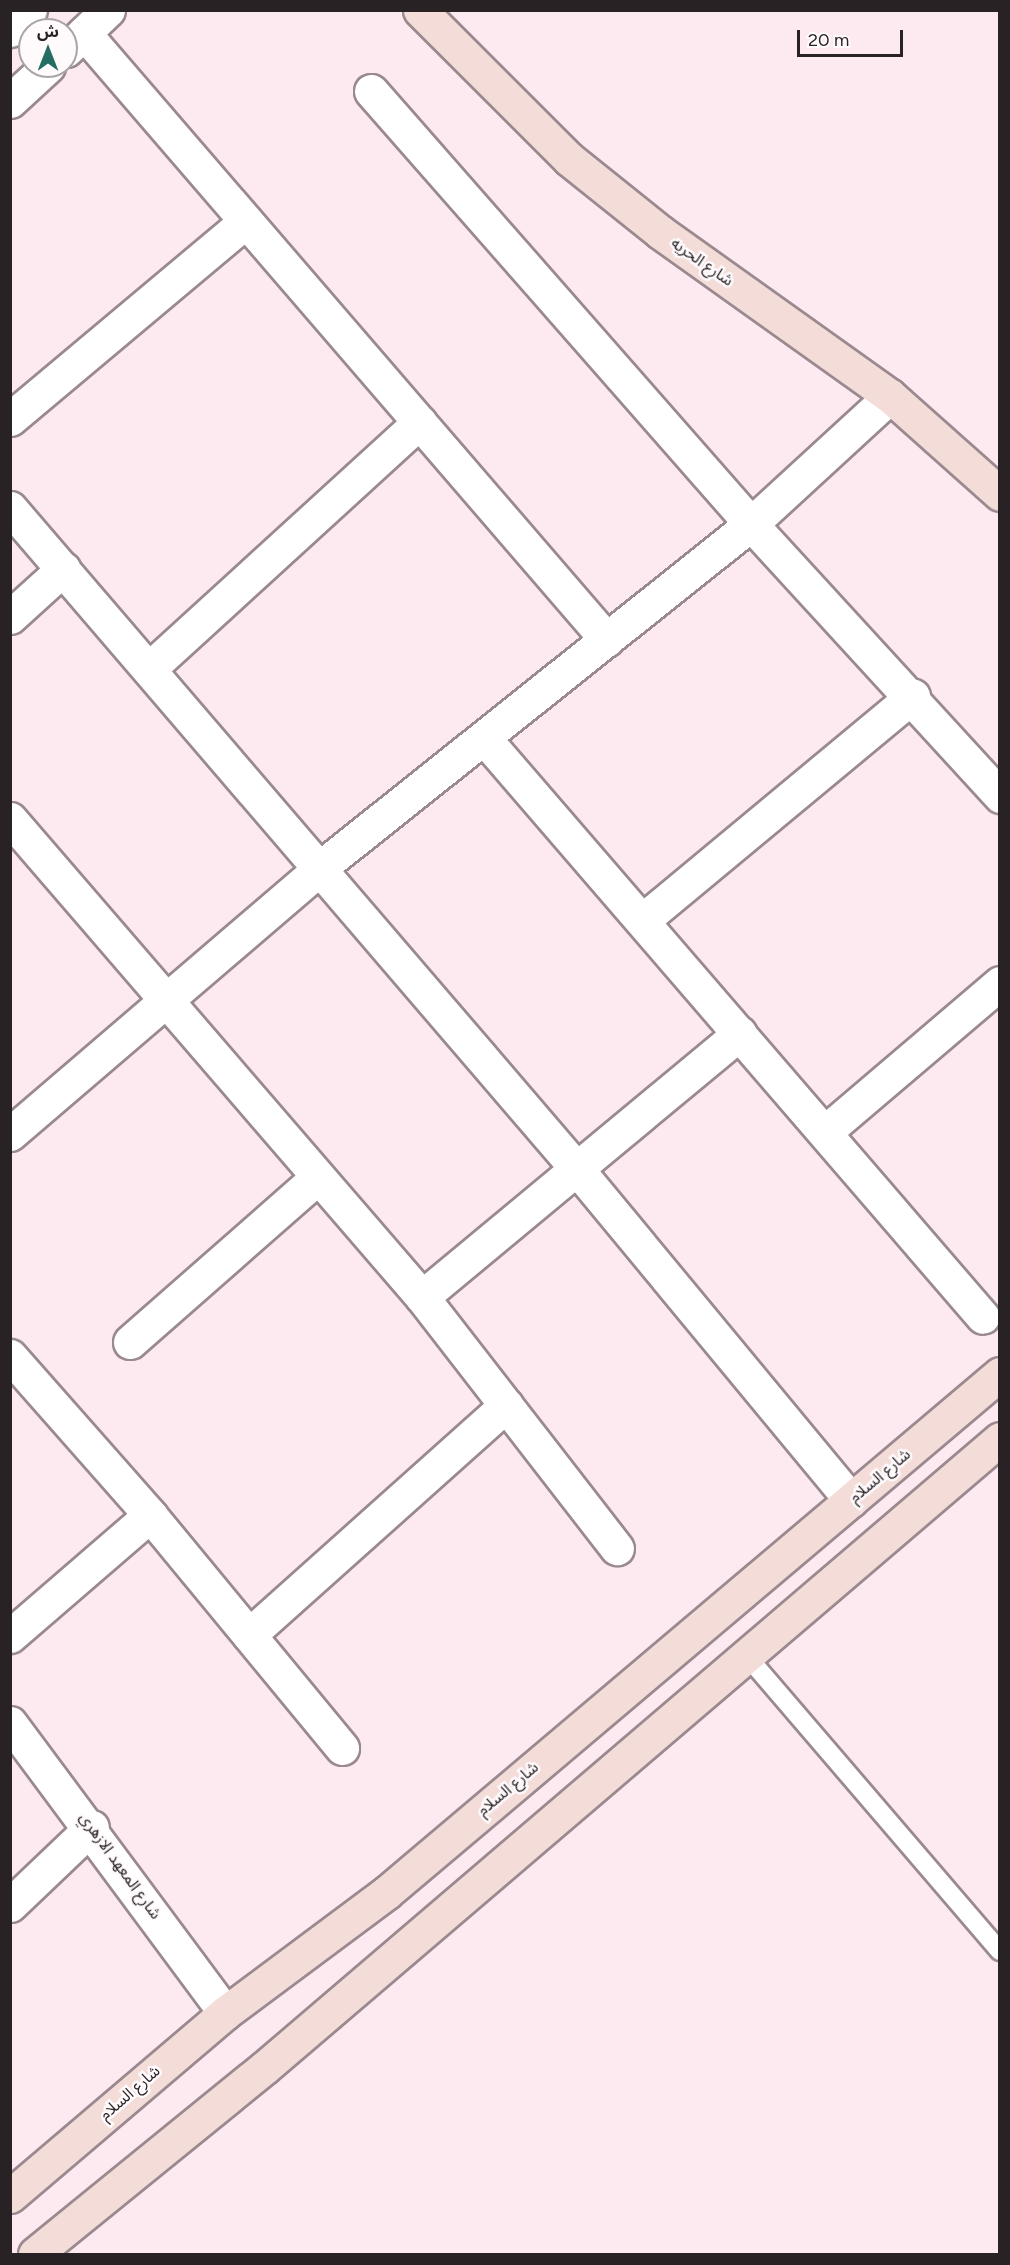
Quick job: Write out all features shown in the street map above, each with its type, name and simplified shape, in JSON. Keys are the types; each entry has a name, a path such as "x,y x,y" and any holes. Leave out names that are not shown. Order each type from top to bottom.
{"street":[{"path":"10,30 30,10"},
{"path":"78,38 108,10"},
{"name":"شارع الحريه","path":"420,10 569,159 660,232 890,396 999,494"},
{"path":"78,44 246,221 607,640"},
{"path":"10,101 35,78"},
{"path":"371,91 751,524 913,696 999,796"},
{"path":"10,419 246,221"},
{"path":"10,1134 321,867 751,524 890,396"},
{"path":"150,668 419,422"},
{"path":"10,508 321,867 577,1168 851,1500"},
{"path":"10,617 63,569"},
{"path":"644,920 913,696"},
{"path":"484,738 644,920 983,1317"},
{"path":"10,819 422,1297 617,1548"},
{"path":"825,1132 999,983"},
{"path":"422,1297 740,1033"},
{"path":"130,1342 318,1177"},
{"path":"10,1356 150,1515 342,1748"},
{"name":"شارع السلام","path":"10,2196 225,2013 386,1893 999,1374"},
{"path":"249,1635 506,1405"},
{"path":"35,2254 264,2068 999,1439"},
{"path":"10,1636 150,1515"},
{"name":"شارع المعهد الازهري","path":"10,1723 92,1827 225,2013"},
{"path":"10,1905 92,1827"},
{"path":"386,1893 419,1933"}],"lane":[{"path":"746,1655 999,1951"}]}
